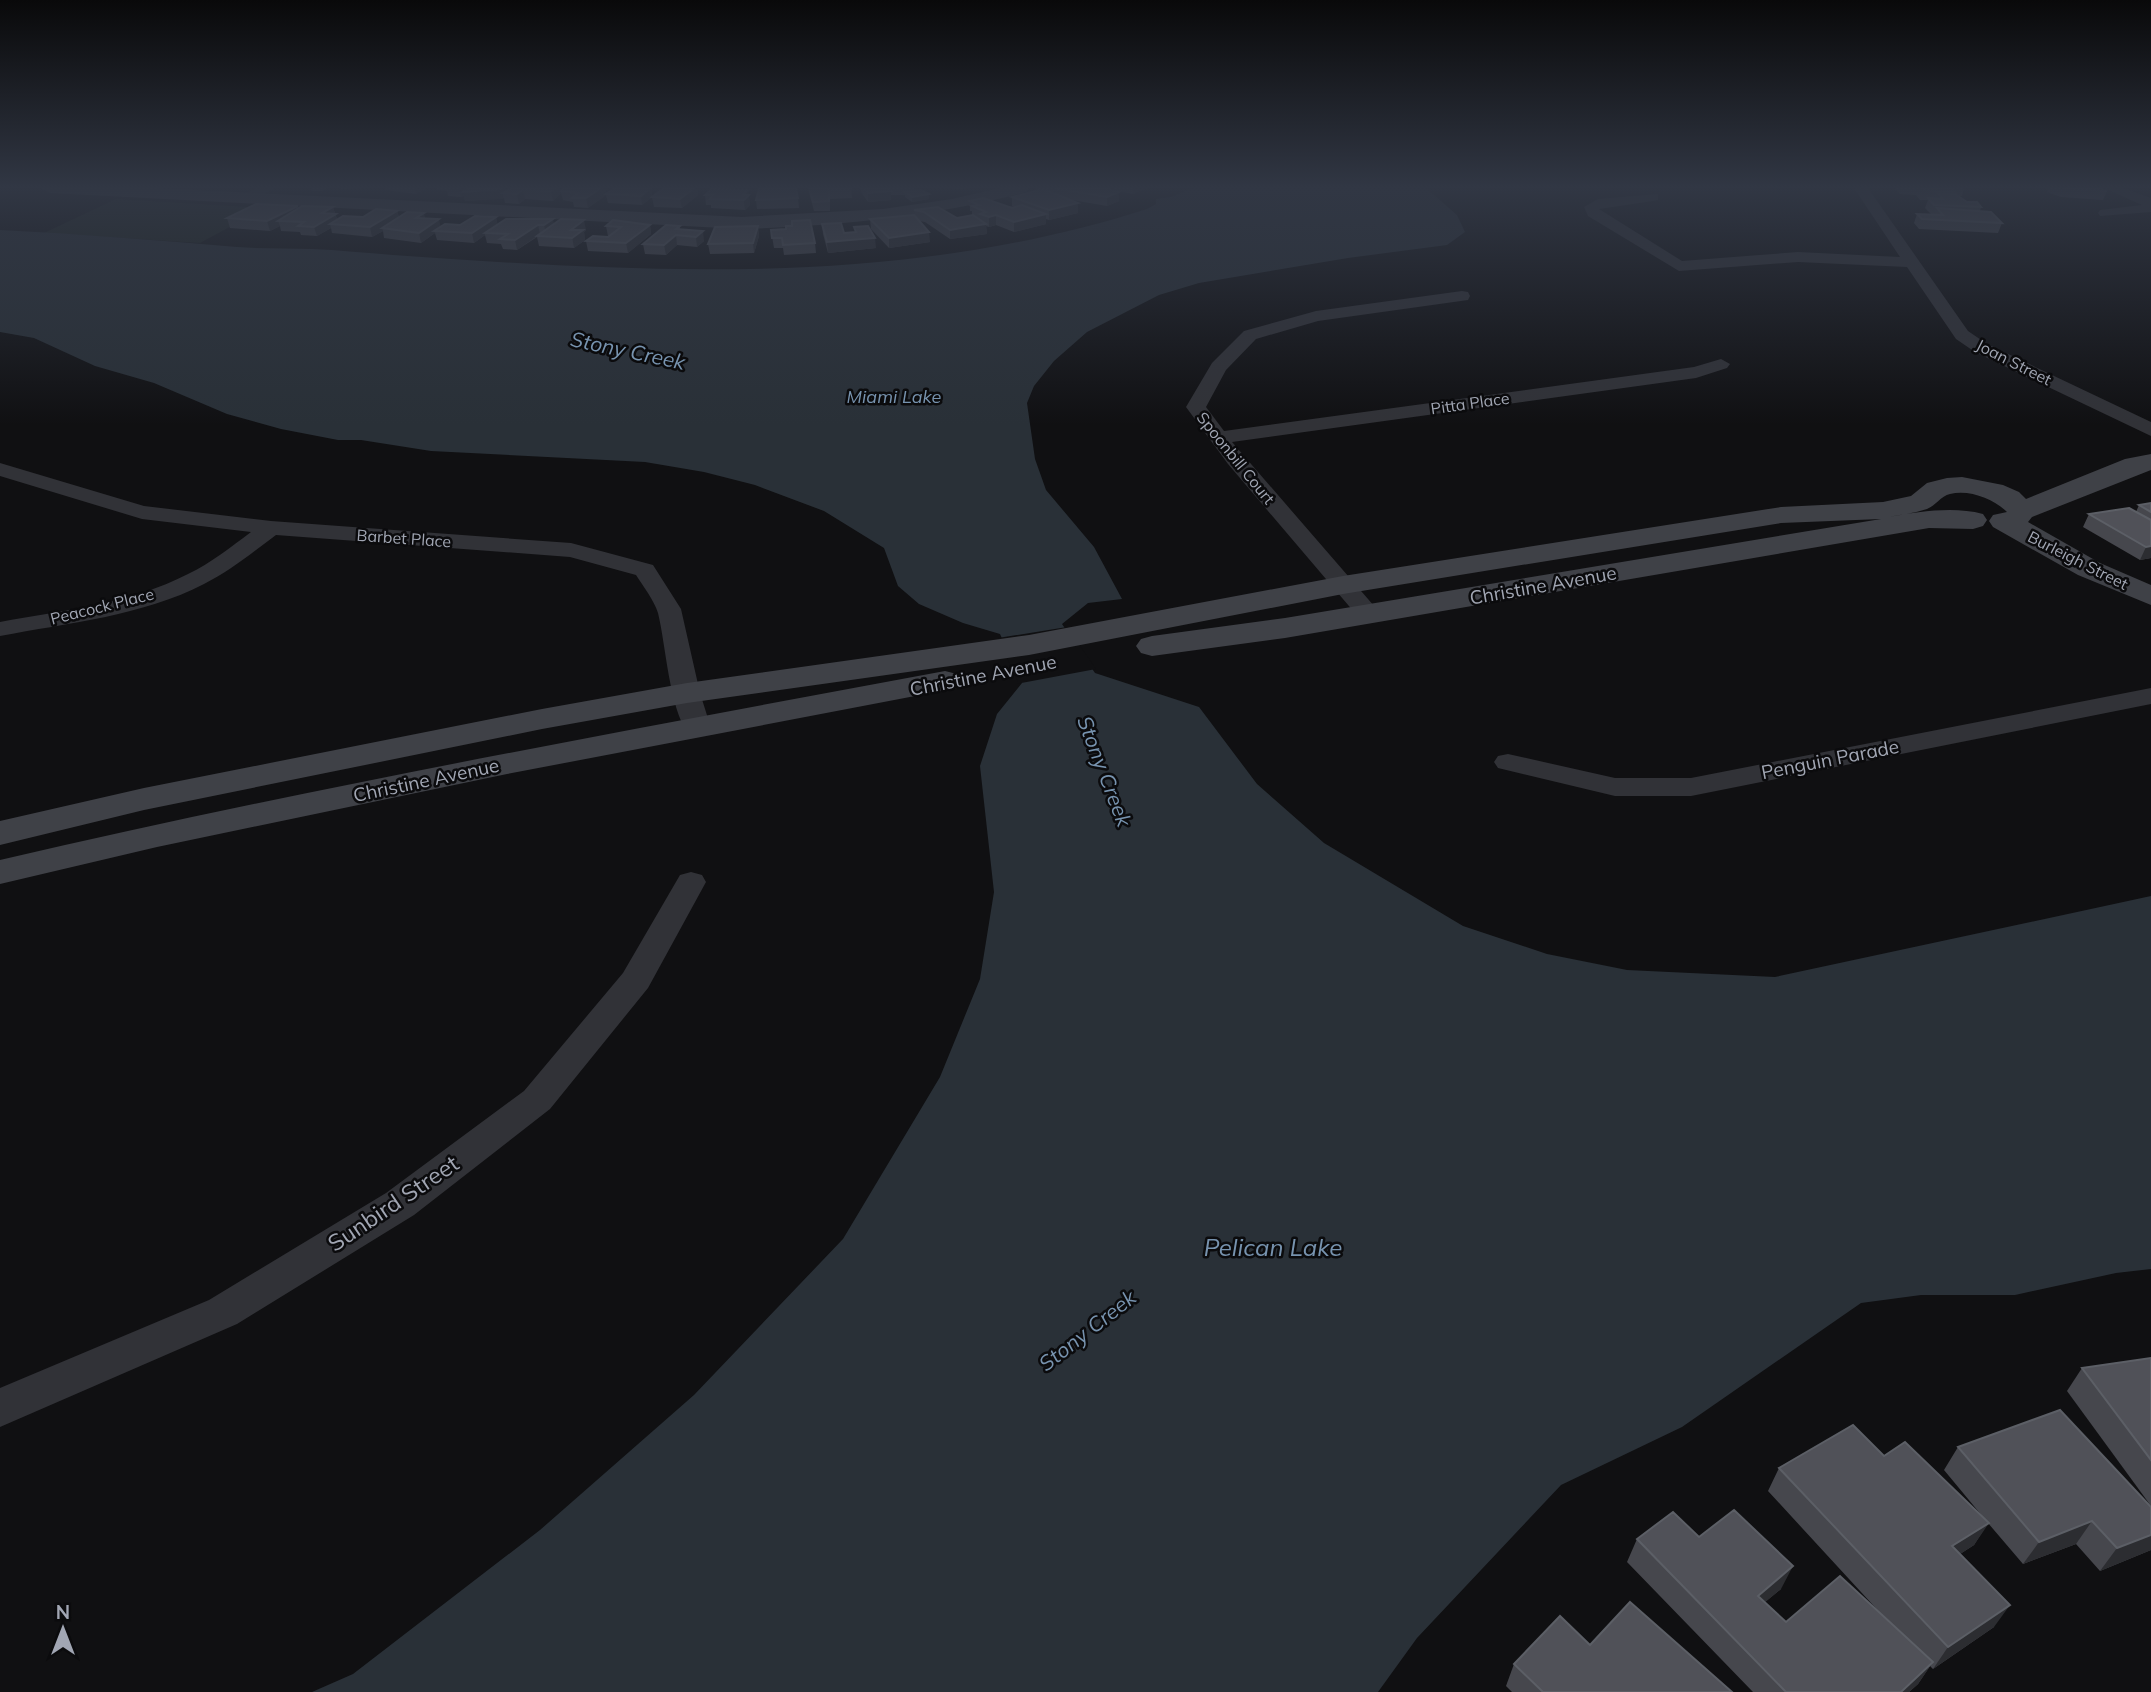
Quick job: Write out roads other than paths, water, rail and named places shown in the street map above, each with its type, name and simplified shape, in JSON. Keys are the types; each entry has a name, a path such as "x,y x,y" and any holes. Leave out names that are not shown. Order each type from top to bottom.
{"street":[{"name":"Joan Street","path":"1915,267 1962,335 1981,348 2151,430"},
{"name":"Spoonbill Court","path":"1369,614 1219,438 1196,407 1218,367 1250,335 1316,316 1462,296"},
{"name":"Pitta Place","path":"1219,438 1696,372 1721,364"},
{"path":"1977,487 1999,488 2043,480 2151,448"},
{"path":"2014,516 2134,465 2151,462"},
{"name":"Barbet Place","path":"0,469 142,512 271,528 571,550 645,570 669,609 687,693 698,728"},
{"name":"Christine Avenue","path":"1105,642 1343,585 1781,515 1883,510 1906,506 1947,486 1977,487"},
{"name":"Burleigh Street","path":"1977,487 2010,498 2014,516 2090,569 2151,597"},
{"path":"1932,495 1934,502 1944,510 1973,520"},
{"name":"Christine Avenue","path":"0,872 197,826 698,728 958,667 1105,642 1369,614 1929,519 1973,520 2014,516"},
{"name":"Peacock Place","path":"0,629 130,603 193,581 226,562 271,528"},
{"name":"Christine Avenue","path":"0,833 144,799 352,756 687,693 958,667"},
{"name":"Penguin Parade","path":"1508,762 1615,787 1691,787 2151,696"},
{"name":"Sunbird Street","path":"0,1408 223,1312 400,1204 527,1108 537,1100 636,980 691,882"}],"water":[{"name":"Pelican Lake","path":"0,267 1295,267 1199,283 1159,295 1087,332 1054,361 1034,386 1027,403 1035,459 1046,490 1094,547 1122,599 1088,603 1062,624 1095,673 1199,707 1257,784 1324,843 1463,926 1547,954 1627,970 1775,977 2151,896 2151,1269 2116,1273 2015,1295 1921,1295 1861,1303 1682,1427 1561,1485 1417,1638 1378,1692 312,1692 353,1674 540,1530 694,1395 843,1239 940,1077 980,979 994,892 980,766 997,714 1022,683 1000,634 963,623 919,604 898,586 884,548 824,511 755,485 704,472 645,462 431,451 361,440 338,440 281,429 227,414 154,383 95,366 34,338 0,332"}],"water label":[{"name":"Stony Creek","path":"628,350"},
{"name":"Miami Lake","path":"894,396"},
{"name":"Stony Creek","path":"1105,771"},
{"name":"Stony Creek","path":"1087,1330"}]}
